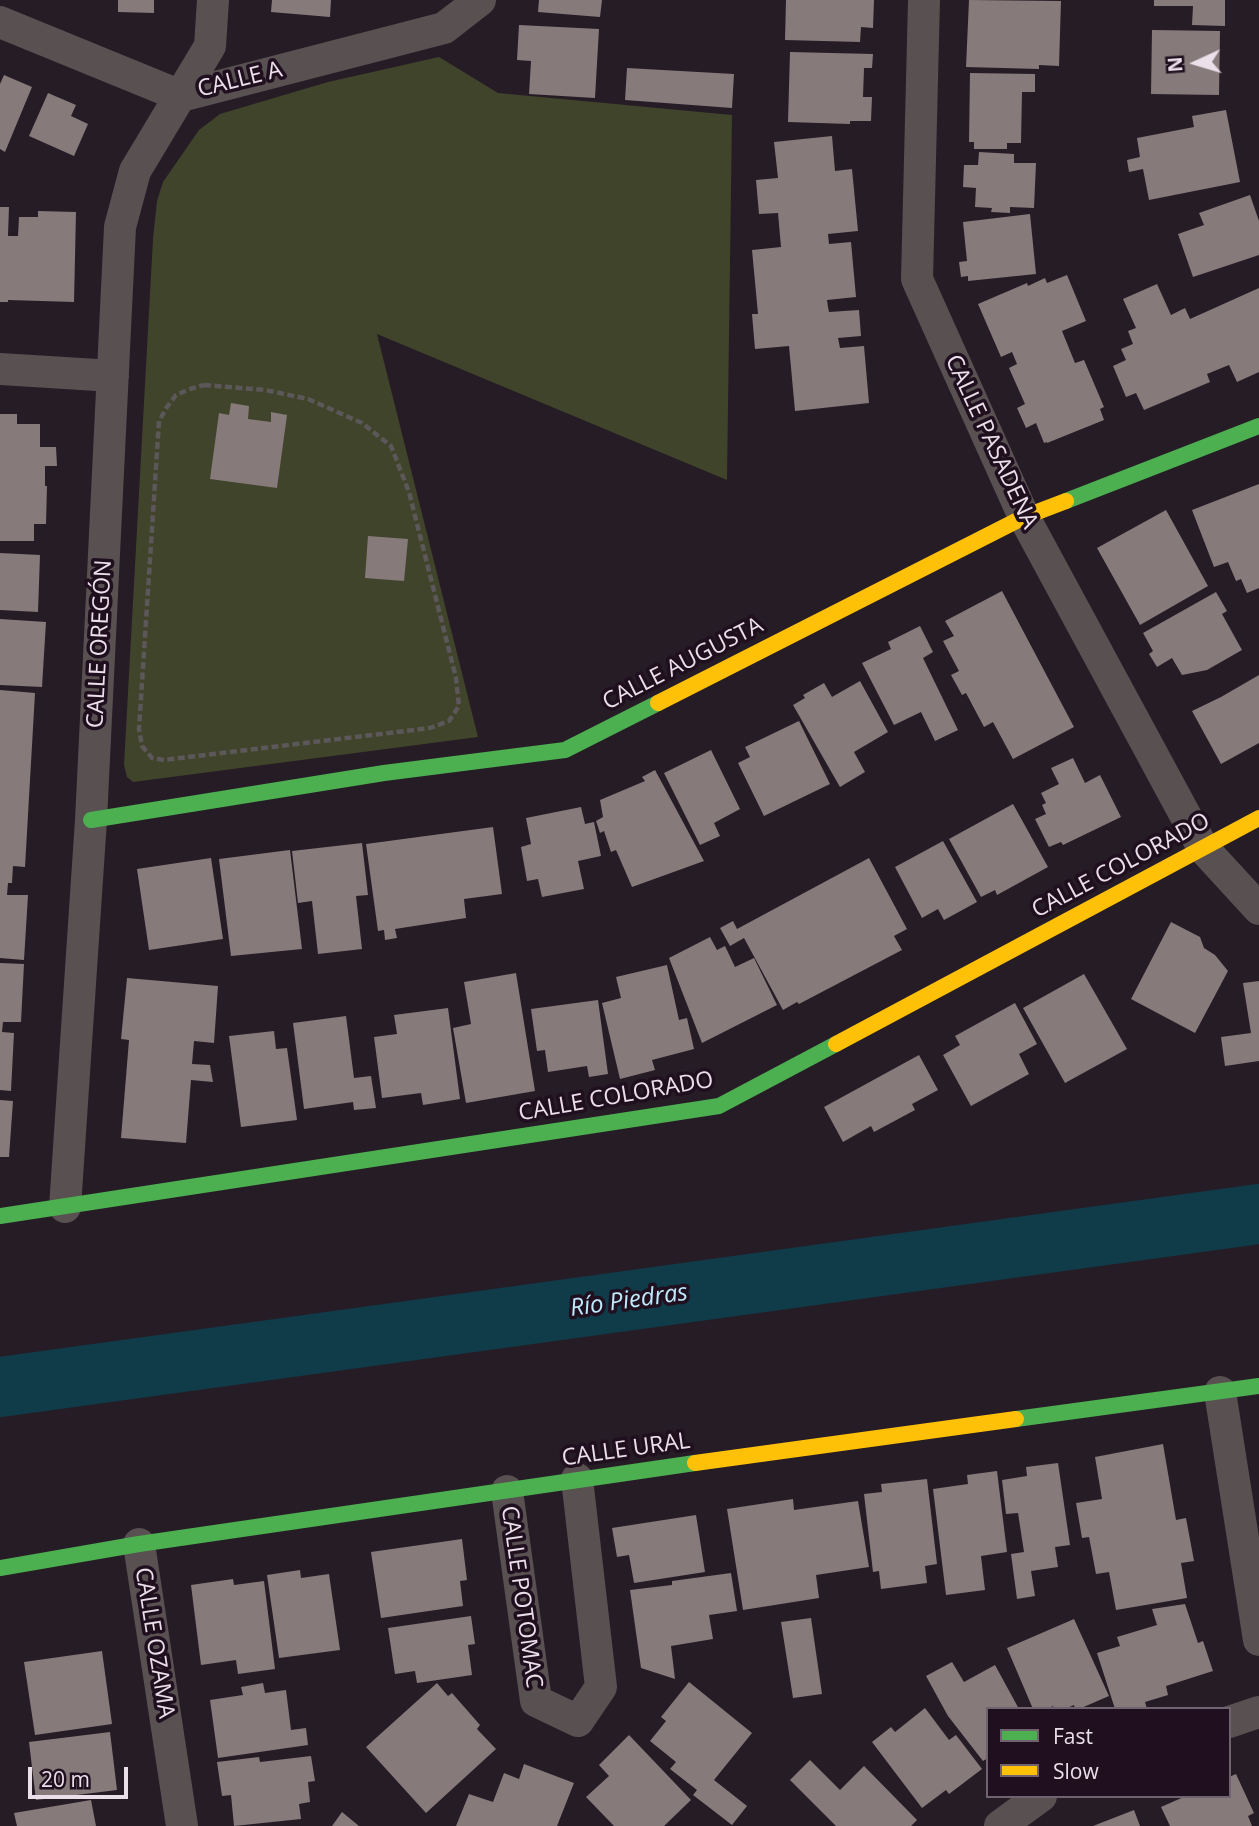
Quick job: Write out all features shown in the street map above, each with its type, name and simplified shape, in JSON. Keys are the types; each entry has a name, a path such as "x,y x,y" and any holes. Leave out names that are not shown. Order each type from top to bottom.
{"street":[{"name":"CALLE OREGÓN","path":"65,1207 91,820 121,227 135,170 210,46 214,0"},
{"name":"CALLE A","path":"0,22 181,96 444,28 480,0"},
{"name":"CALLE PASADENA","path":"924,0 917,279 1024,517 1203,848 1259,909"},
{"path":"0,369 113,376"},
{"name":"CALLE AUGUSTA","path":"91,820 384,773 565,750 1024,517 1259,426"},
{"name":"CALLE COLORADO","path":"0,1216 719,1106 1259,818"},
{"name":"CALLE URAL","path":"0,1568 139,1544 577,1479 1259,1386"},
{"path":"1220,1392 1259,1640"},
{"name":"CALLE POTOMAC","path":"507,1491 536,1701 578,1721 601,1687 577,1479"},
{"name":"CALLE OZAMA","path":"139,1544 182,1826"},
{"path":"1231,1722 1259,1712"},
{"path":"1000,1826 1038,1798"}],"path":[{"path":"204,386 239,387 308,399 362,423 391,446 405,480 456,678 459,706 449,721 430,728 164,760 152,758 142,746 139,729 159,421 167,407 176,395 190,389 204,386"}],"green space":[{"path":"439,57 498,93 732,115 727,480 377,334 478,737 133,782 127,777 124,765 153,239 157,201 163,182 199,130 220,114 328,82"}],"building":[{"path":"118,0 154,0 154,13 118,12"},
{"path":"272,0 331,0 330,17 271,12"},
{"path":"539,0 602,0 600,17 538,12"},
{"path":"786,0 874,0 873,28 861,27 860,42 785,40"},
{"path":"969,0 1061,1 1059,66 1039,65 1039,69 966,67"},
{"path":"1154,0 1225,0 1225,26 1192,25 1193,6 1154,6"},
{"path":"519,25 599,29 595,98 529,94 531,61 517,60"},
{"path":"1152,30 1220,31 1219,95 1151,94"},
{"path":"790,52 873,54 872,68 864,68 863,97 872,97 871,121 850,121 850,124 788,122"},
{"path":"627,68 734,74 732,108 625,100"},
{"path":"970,73 1035,74 1035,92 1022,92 1021,143 1007,143 1007,149 974,149 974,142 969,142"},
{"path":"4,75 32,87 5,152 0,149 0,84"},
{"path":"48,93 76,105 71,116 88,124 74,156 29,136"},
{"path":"1226,110 1240,182 1149,200 1143,169 1129,172 1127,160 1140,157 1137,138 1194,127 1192,116"},
{"path":"832,136 835,171 852,169 858,231 828,234 829,244 851,242 856,297 827,300 829,312 859,310 861,336 838,338 840,348 864,346 869,403 795,411 789,346 755,349 752,314 758,314 752,250 781,247 778,213 759,214 756,180 778,178 774,142"},
{"path":"979,152 1014,154 1014,163 1036,163 1034,208 1010,207 1010,213 991,212 992,208 975,207 976,188 963,187 964,165 978,165"},
{"path":"1250,195 1259,221 1259,255 1193,277 1178,234 1204,225 1199,213"},
{"path":"0,207 9,207 8,236 18,236 19,217 38,217 38,211 76,212 74,302 0,302"},
{"path":"1030,214 1036,274 968,281 968,276 961,277 959,262 967,261 963,222"},
{"path":"1067,275 1086,321 1062,331 1075,363 1084,360 1104,407 1100,409 1104,420 1044,443 1036,423 1026,428 1017,408 1025,404 1009,368 1017,364 1012,352 1001,357 978,304 1027,283 1028,286 1045,278 1047,283"},
{"path":"1157,284 1171,315 1185,308 1190,319 1259,288 1259,372 1237,382 1229,365 1207,374 1210,382 1144,410 1136,393 1126,397 1113,366 1126,360 1121,349 1133,344 1128,331 1136,328 1123,299"},
{"path":"231,403 249,406 248,419 271,422 271,412 287,415 277,488 210,479 219,413 229,415"},
{"path":"0,414 17,414 17,424 40,424 40,447 56,447 57,466 45,466 46,524 34,524 34,541 0,541"},
{"path":"1259,484 1259,588 1247,593 1241,579 1236,581 1228,562 1214,567 1192,510"},
{"path":"1166,510 1208,586 1140,625 1097,548"},
{"path":"368,536 408,539 404,581 365,578"},
{"path":"0,553 40,555 38,612 0,610"},
{"path":"1002,591 1074,727 1013,759 993,722 984,727 966,693 962,695 951,675 959,671 943,641 954,636 945,621"},
{"path":"1216,592 1227,611 1222,614 1242,650 1207,670 1182,675 1172,658 1157,667 1149,654 1153,651 1143,633"},
{"path":"0,619 46,622 42,687 0,685"},
{"path":"920,626 933,652 923,658 958,730 935,741 921,712 894,725 862,663 891,649 888,642"},
{"path":"1259,675 1259,743 1221,764 1192,711"},
{"path":"860,681 888,732 854,752 865,772 840,787 793,705 805,698 803,695 824,683 832,697"},
{"path":"0,690 35,693 25,867 13,866 12,883 8,883 7,895 28,895 24,960 0,958"},
{"path":"799,721 830,784 764,816 738,763 750,757 745,747"},
{"path":"711,750 740,809 714,823 720,836 700,845 664,773"},
{"path":"1073,758 1085,783 1100,775 1121,817 1063,845 1061,842 1049,847 1035,819 1046,814 1042,805 1046,803 1041,793 1059,784 1051,768"},
{"path":"655,770 704,861 632,887 616,850 611,852 604,831 600,833 596,821 603,817 600,800 645,781 642,777"},
{"path":"1013,804 1048,867 997,895 995,890 981,897 949,839"},
{"path":"581,807 585,824 594,822 601,856 578,861 584,889 542,897 538,879 527,881 521,847 531,844 526,818"},
{"path":"493,827 502,894 464,899 466,918 395,929 397,938 385,940 384,930 378,931 366,844"},
{"path":"943,841 977,902 944,920 938,909 922,918 895,867"},
{"path":"362,843 368,895 356,896 362,949 318,954 312,901 298,903 292,851"},
{"path":"290,850 302,949 231,956 219,859"},
{"path":"211,858 223,939 149,950 137,869"},
{"path":"869,858 907,929 894,936 902,950 783,1010 744,938 730,946 720,928 733,921 737,929"},
{"path":"1171,922 1200,937 1204,948 1215,955 1228,971 1195,1033 1131,999"},
{"path":"710,937 717,950 725,946 735,967 754,958 777,1005 702,1043 669,958"},
{"path":"0,963 24,964 21,1022 3,1022 2,1032 14,1033 11,1091 0,1090"},
{"path":"667,965 679,1020 687,1018 694,1049 652,1060 655,1070 620,1079 602,1003 621,998 616,977"},
{"path":"516,973 535,1091 466,1103 453,1028 471,1024 464,982"},
{"path":"1084,974 1127,1049 1065,1083 1023,1008"},
{"path":"127,978 218,986 214,1043 194,1041 192,1064 210,1065 213,1082 191,1080 186,1143 121,1138 129,1040 121,1039"},
{"path":"1259,981 1259,1061 1225,1066 1221,1037 1251,1033 1243,983"},
{"path":"598,1000 608,1074 589,1077 587,1066 548,1072 545,1050 537,1051 531,1009"},
{"path":"1015,1003 1037,1044 1019,1054 1029,1074 971,1106 943,1055 960,1045 955,1036"},
{"path":"448,1008 460,1099 423,1105 421,1093 382,1098 374,1037 397,1034 394,1015"},
{"path":"346,1016 354,1078 371,1076 376,1108 354,1110 353,1102 304,1109 293,1023"},
{"path":"274,1031 276,1049 287,1048 297,1120 241,1127 229,1036"},
{"path":"919,1055 938,1090 912,1104 915,1110 874,1132 871,1126 843,1142 824,1107"},
{"path":"0,1100 13,1101 9,1157 0,1157"},
{"path":"1163,1444 1176,1520 1186,1518 1194,1561 1181,1563 1187,1598 1116,1610 1109,1572 1096,1574 1089,1537 1082,1538 1076,1503 1102,1499 1095,1457"},
{"path":"1058,1463 1070,1545 1055,1547 1058,1567 1031,1571 1035,1596 1017,1599 1011,1554 1024,1552 1018,1513 1006,1514 1002,1480 1027,1476 1026,1467"},
{"path":"997,1471 1007,1552 981,1556 985,1590 946,1595 933,1489 968,1484 967,1475"},
{"path":"927,1479 937,1564 925,1566 927,1583 881,1589 879,1571 873,1572 864,1494 882,1492 881,1484"},
{"path":"793,1499 794,1510 858,1501 869,1567 816,1575 819,1598 743,1610 727,1509"},
{"path":"696,1515 705,1572 634,1583 629,1555 617,1557 612,1528"},
{"path":"462,1539 467,1580 460,1581 463,1606 381,1618 371,1552"},
{"path":"300,1570 301,1578 329,1574 340,1650 279,1658 267,1575"},
{"path":"731,1573 737,1611 709,1615 713,1639 671,1646 675,1679 641,1668 630,1590"},
{"path":"233,1579 234,1585 264,1581 275,1669 238,1674 236,1660 201,1665 191,1585"},
{"path":"1185,1604 1198,1643 1203,1641 1213,1671 1166,1686 1168,1695 1145,1702 1146,1707 1114,1707 1097,1653 1120,1646 1117,1637 1157,1625 1152,1609"},
{"path":"471,1616 475,1644 468,1645 472,1675 417,1683 415,1671 395,1674 388,1628"},
{"path":"811,1618 822,1694 793,1698 781,1622"},
{"path":"1074,1619 1109,1696 1084,1707 1032,1707 1007,1648"},
{"path":"102,1651 112,1724 35,1735 24,1662"},
{"path":"952,1662 964,1682 995,1665 1018,1707 986,1707 986,1759 983,1761 948,1716 926,1676"},
{"path":"689,1682 752,1733 714,1780 747,1806 732,1825 693,1795 697,1790 670,1769 676,1762 650,1741 666,1721 661,1717"},
{"path":"263,1683 265,1693 286,1690 291,1730 306,1728 308,1745 218,1758 210,1700 243,1695 241,1687"},
{"path":"437,1683 448,1696 452,1693 480,1725 477,1729 496,1749 426,1813 366,1747"},
{"path":"925,1708 949,1740 956,1735 982,1769 949,1794 946,1790 922,1808 872,1742 891,1727 895,1732"},
{"path":"110,1732 117,1790 36,1800 29,1742"},
{"path":"629,1735 691,1800 664,1826 614,1826 586,1797 609,1776 599,1765"},
{"path":"311,1756 315,1781 308,1782 310,1802 299,1804 301,1819 234,1826 231,1795 222,1796 217,1762 259,1757 260,1762"},
{"path":"810,1760 840,1790 864,1766 917,1820 911,1826 836,1826 790,1780"},
{"path":"524,1764 574,1783 557,1826 456,1826 469,1794 493,1802 504,1773 519,1779"},
{"path":"1236,1774 1254,1813 1248,1816 1252,1826 1170,1826 1161,1807 1181,1798 1231,1798 1231,1776"},
{"path":"91,1800 96,1826 17,1826 14,1813"},
{"path":"1134,1810 1140,1826 1093,1826"},
{"path":"342,1812 359,1826 332,1826"}],"waterway":[{"name":"Río Piedras","path":"0,1387 1259,1214"}],"traffic: fast":[{"path":"1066,501 1259,426"},
{"path":"91,820 384,773 565,750 658,703"},
{"path":"0,1216 719,1106 836,1044"},
{"path":"1016,1419 1259,1386"},
{"path":"0,1568 139,1544 695,1463"}],"traffic: slow":[{"path":"658,703 1024,517 1066,501"},
{"path":"836,1044 1259,818"},
{"path":"695,1463 1016,1419"}]}
